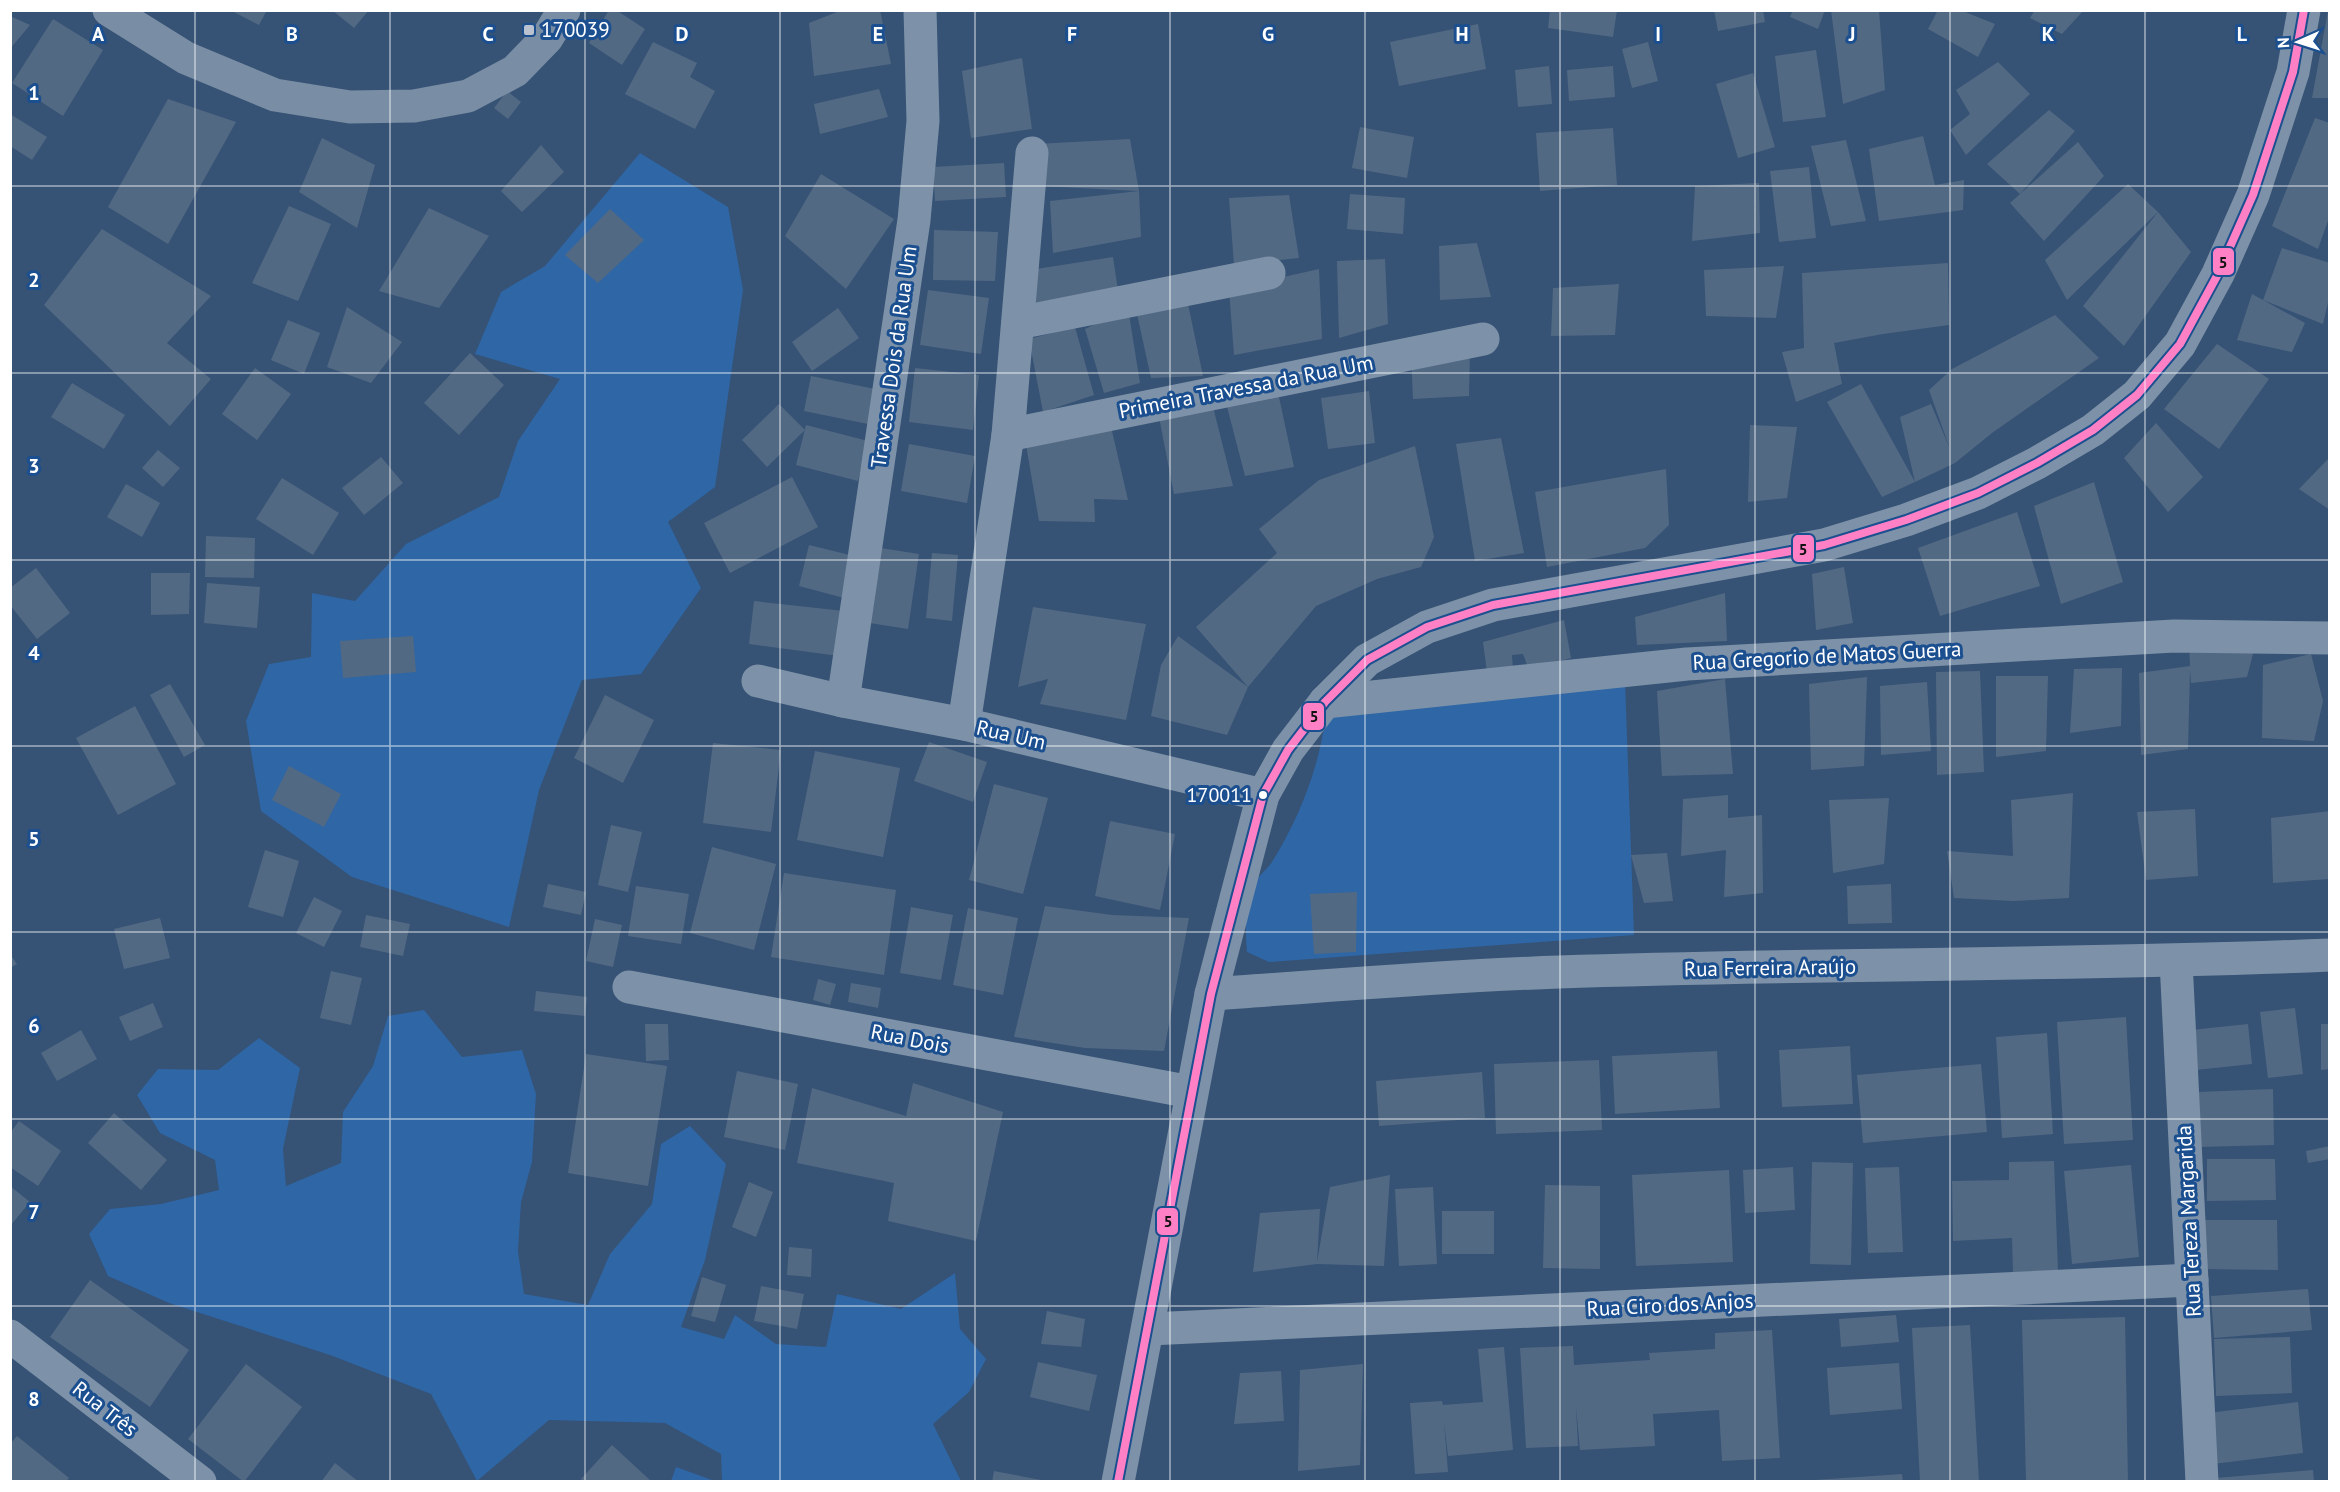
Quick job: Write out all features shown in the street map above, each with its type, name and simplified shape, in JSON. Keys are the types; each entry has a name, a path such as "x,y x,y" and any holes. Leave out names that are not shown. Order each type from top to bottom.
{"main road":[{"path":"109,10 186,58 275,95 350,106 414,106 468,96 515,71 547,38 564,10"}],"street":[{"name":"Travessa Dois da Rua Um","path":"843,701 914,220 923,121 920,10"},
{"path":"1118,1482 1149,1329 1191,1092 1211,994 1263,795 1288,750 1325,702 1367,660 1427,627 1493,605 1824,545 1906,520 1977,493 2037,463 2093,430 2137,395 2180,344 2218,274 2253,195 2293,72 2304,10"},
{"path":"964,724 1008,435 1032,153"},
{"path":"1018,323 1269,273"},
{"name":"Primeira Travessa da Rua Um","path":"1008,435 1483,339"},
{"name":"Rua Gregorio de Matos Guerra","path":"1325,702 1687,664 2174,636 2330,638"},
{"name":"Rua Um","path":"758,681 843,701 964,724 1263,795"},
{"name":"Rua Ferreira Araújo","path":"1211,994 1444,977 1560,972 2176,962 2330,955"},
{"name":"Rua Tereza Margarida","path":"2176,962 2202,1482"},
{"name":"Rua Dois","path":"629,987 1191,1092"},
{"name":"Rua Ciro dos Anjos","path":"1149,1329 2192,1280"},
{"name":"Rua Três","path":"10,1336 200,1482"}],"shaded area":[{"path":"640,153 728,207 743,290 715,487 668,522 701,588 641,674 582,680 539,790 509,927 352,877 261,811 246,721 269,664 311,657 312,593 355,601 406,544 499,497 518,441 560,379 475,354 501,292 545,266"},
{"path":"1625,680 1634,935 1269,962 1247,952 1246,920 1252,888 1272,862 1306,794 1322,740 1325,721 1346,711"},
{"path":"424,1010 462,1057 522,1050 536,1094 532,1162 521,1202 518,1251 524,1294 588,1305 610,1254 652,1204 661,1144 690,1126 726,1164 705,1260 681,1327 724,1339 735,1315 776,1344 826,1347 837,1294 901,1309 955,1273 960,1329 986,1359 969,1392 933,1424 961,1481 722,1481 721,1454 665,1423 549,1420 477,1481 431,1394 330,1355 169,1303 108,1276 89,1234 110,1209 161,1204 219,1190 215,1160 160,1133 137,1095 158,1069 218,1070 259,1038 300,1068 283,1149 286,1186 341,1163 343,1112 373,1066 388,1016"},
{"path":"676,1467 715,1481 671,1481"}],"building":[{"path":"230,10 267,10 259,25"},
{"path":"332,10 369,10 354,28"},
{"path":"609,10 616,10 645,29 622,65 589,43"},
{"path":"842,10 880,10 891,64 814,76 809,23"},
{"path":"1550,10 1617,10 1613,37 1548,28"},
{"path":"1714,10 1763,10 1765,22 1718,31"},
{"path":"1793,10 1825,10 1818,29 1790,17"},
{"path":"1831,10 1879,10 1885,90 1843,104"},
{"path":"1938,10 1960,10 1995,24 1978,57 1928,29"},
{"path":"2035,10 2084,10 2062,34 2030,18"},
{"path":"2328,11 2330,98 2312,98"},
{"path":"10,16 30,25 10,49"},
{"path":"53,19 103,50 63,116 12,83"},
{"path":"1478,24 1486,69 1399,86 1390,42"},
{"path":"653,42 697,63 690,77 715,91 695,129 625,94"},
{"path":"1648,42 1658,81 1632,88 1622,49"},
{"path":"1816,50 1826,117 1783,122 1775,56"},
{"path":"1022,58 1032,129 971,138 962,71"},
{"path":"1998,62 2030,94 1966,155 1950,130 1970,114 1956,90"},
{"path":"1549,66 1552,104 1518,107 1515,70"},
{"path":"1613,66 1615,97 1569,101 1567,70"},
{"path":"1753,73 1775,147 1738,158 1716,84"},
{"path":"879,89 888,117 820,134 814,104"},
{"path":"507,91 521,102 508,119 494,108"},
{"path":"168,99 236,122 168,244 108,207"},
{"path":"2049,110 2075,131 2020,194 1987,164"},
{"path":"10,114 47,137 32,160 10,146"},
{"path":"2315,118 2330,123 2330,215 2318,249 2272,226"},
{"path":"1360,127 1414,137 1407,178 1352,168"},
{"path":"1613,128 1617,185 1540,191 1536,133"},
{"path":"1923,136 1935,185 1964,180 1963,210 1879,221 1869,149"},
{"path":"322,138 375,165 357,228 299,192"},
{"path":"1130,139 1139,191 1038,186 1036,144"},
{"path":"1846,140 1866,221 1831,226 1811,146"},
{"path":"2078,142 2104,176 2044,241 2010,203"},
{"path":"541,145 564,172 522,212 501,191"},
{"path":"1004,163 1006,197 935,201 933,167"},
{"path":"1809,167 1816,238 1779,242 1770,171"},
{"path":"821,174 894,219 846,289 785,236"},
{"path":"1759,183 1760,233 1692,241 1695,186"},
{"path":"2128,184 2158,212 2067,300 2045,260"},
{"path":"1139,191 1141,237 1053,253 1050,201"},
{"path":"1350,194 1405,198 1403,234 1347,229"},
{"path":"1289,195 1299,258 1234,265 1229,198"},
{"path":"289,206 331,224 298,301 252,283"},
{"path":"429,208 489,236 439,308 379,291"},
{"path":"610,209 644,240 598,283 565,255"},
{"path":"2158,212 2191,252 2124,346 2083,306"},
{"path":"102,229 211,296 167,343 211,379 170,426 44,305"},
{"path":"934,230 998,232 995,281 933,280"},
{"path":"1477,243 1491,297 1440,300 1439,246"},
{"path":"2282,248 2330,263 2330,294 2323,324 2263,300"},
{"path":"1113,257 1119,297 1037,310 1030,270"},
{"path":"1385,259 1388,324 1339,338 1337,261"},
{"path":"1948,263 1949,325 1834,343 1842,384 1796,402 1782,352 1804,348 1802,273"},
{"path":"1784,266 1776,318 1706,316 1704,270"},
{"path":"1319,269 1322,339 1234,355 1229,289"},
{"path":"1619,284 1615,335 1551,336 1553,288"},
{"path":"928,290 989,298 981,354 920,345"},
{"path":"1186,294 1203,376 1151,378 1135,305"},
{"path":"2252,294 2305,323 2292,352 2237,340"},
{"path":"347,307 402,342 371,383 327,367"},
{"path":"838,308 859,338 812,371 792,342"},
{"path":"1128,308 1140,383 1104,393 1085,329"},
{"path":"2055,315 2099,358 1992,433 1955,463 1915,482 1900,417 1931,404 1950,449 1929,390 1952,369"},
{"path":"288,320 320,333 304,374 271,360"},
{"path":"1075,327 1094,395 1043,412 1029,339"},
{"path":"2217,344 2269,379 2219,449 2164,409"},
{"path":"1470,350 1469,396 1413,399 1411,354"},
{"path":"470,353 504,385 459,435 424,403"},
{"path":"255,368 291,394 257,440 222,414"},
{"path":"915,368 979,375 973,430 909,422"},
{"path":"811,376 875,389 868,424 804,411"},
{"path":"72,383 125,415 104,449 51,417"},
{"path":"1276,383 1294,467 1245,476 1224,395"},
{"path":"1861,384 1915,482 1882,497 1827,402"},
{"path":"1369,391 1375,443 1328,449 1321,398"},
{"path":"1211,399 1233,486 1174,494 1158,412"},
{"path":"779,404 805,430 767,467 742,440"},
{"path":"1109,418 1128,500 1094,499 1095,522 1039,521 1024,433"},
{"path":"2156,423 2203,477 2168,512 2124,458"},
{"path":"806,425 868,441 858,481 796,465"},
{"path":"1750,425 1797,427 1787,498 1748,502"},
{"path":"1501,438 1524,553 1475,561 1456,444"},
{"path":"909,444 975,456 967,503 901,491"},
{"path":"1415,446 1434,537 1421,567 1377,579 1316,606 1248,687 1196,627 1277,553 1259,529 1319,480"},
{"path":"158,450 180,468 163,487 142,468"},
{"path":"381,457 403,483 364,515 342,488"},
{"path":"2330,457 2330,510 2299,489"},
{"path":"1666,469 1669,525 1645,548 1547,567 1535,492"},
{"path":"792,477 818,527 730,573 704,523"},
{"path":"282,478 339,513 313,555 256,519"},
{"path":"2094,482 2123,582 2061,604 2034,506"},
{"path":"126,484 160,503 142,537 107,517"},
{"path":"2017,512 2040,586 1940,616 1918,548"},
{"path":"206,536 255,538 254,578 205,577"},
{"path":"809,545 854,556 844,598 799,586"},
{"path":"874,547 919,554 908,629 863,622"},
{"path":"932,553 958,555 952,621 926,618"},
{"path":"1844,567 1853,623 1816,630 1812,574"},
{"path":"36,568 70,613 37,639 10,605 10,588"},
{"path":"151,573 190,573 189,614 151,615"},
{"path":"207,583 260,587 257,628 204,623"},
{"path":"1725,593 1727,641 1637,645 1635,617"},
{"path":"754,601 844,611 839,656 749,644"},
{"path":"1033,607 1146,624 1126,720 1040,704 1048,679 1018,687"},
{"path":"1564,620 1571,658 1529,670 1523,654 1512,655 1513,671 1487,672 1483,642"},
{"path":"413,636 416,672 343,678 340,641"},
{"path":"1178,636 1248,687 1227,735 1151,716 1161,665"},
{"path":"2189,642 2256,642 2247,677 2191,683 2190,670 2188,749 2141,755 2139,673 2190,666"},
{"path":"2311,654 2323,701 2314,741 2262,738 2263,665"},
{"path":"2122,668 2121,726 2070,733 2074,669"},
{"path":"1980,671 1984,772 1937,775 1936,672"},
{"path":"1996,676 2048,676 2046,751 1996,757"},
{"path":"1867,677 1864,766 1811,770 1809,684"},
{"path":"1725,679 1733,774 1662,776 1657,691"},
{"path":"1927,682 1931,751 1881,755 1880,686"},
{"path":"170,684 205,745 184,757 150,695"},
{"path":"605,695 654,720 623,783 574,758"},
{"path":"135,706 176,784 118,815 76,738"},
{"path":"929,742 987,762 973,802 914,781"},
{"path":"713,743 781,750 771,832 703,823"},
{"path":"815,751 900,768 883,857 797,840"},
{"path":"289,766 341,794 324,827 272,800"},
{"path":"994,784 1048,798 1023,894 969,880"},
{"path":"2073,793 2069,898 2013,901 1954,898 1947,851 2013,856 2011,800"},
{"path":"1728,795 1728,818 1762,815 1763,893 1724,897 1726,850 1681,856 1683,799"},
{"path":"1889,798 1884,864 1833,873 1829,800"},
{"path":"2195,809 2198,876 2146,880 2137,812"},
{"path":"2330,811 2330,879 2273,883 2271,818"},
{"path":"1110,821 1175,834 1160,910 1095,896"},
{"path":"611,825 642,832 628,892 598,885"},
{"path":"712,847 776,864 754,950 690,933"},
{"path":"265,850 299,861 283,917 248,907"},
{"path":"1667,853 1673,901 1644,903 1631,855"},
{"path":"784,873 896,890 884,975 771,957"},
{"path":"548,884 586,892 581,915 543,907"},
{"path":"1891,884 1892,923 1848,924 1847,886"},
{"path":"636,886 689,894 681,944 628,936"},
{"path":"1357,892 1356,952 1314,954 1310,894"},
{"path":"314,897 342,911 324,947 296,933"},
{"path":"1045,906 1112,915 1189,918 1164,1051 1085,1048 1014,1037"},
{"path":"911,907 953,915 941,980 900,973"},
{"path":"968,908 1018,918 1003,995 953,985"},
{"path":"366,915 410,924 403,956 360,947"},
{"path":"160,918 170,958 124,969 114,929"},
{"path":"595,919 622,925 613,967 586,961"},
{"path":"10,954 17,964 10,968"},
{"path":"331,971 362,978 351,1025 320,1018"},
{"path":"818,979 836,984 830,1005 813,1000"},
{"path":"851,983 881,988 878,1008 848,1002"},
{"path":"536,991 587,997 585,1016 534,1011"},
{"path":"153,1003 163,1027 130,1041 119,1017"},
{"path":"2295,1008 2303,1074 2268,1078 2260,1012"},
{"path":"2126,1017 2133,1140 2064,1144 2057,1022"},
{"path":"645,1024 668,1024 669,1060 646,1061"},
{"path":"2248,1024 2252,1064 2196,1070 2191,1030"},
{"path":"2321,1024 2330,1024 2330,1069 2321,1070"},
{"path":"81,1030 97,1059 57,1081 41,1053"},
{"path":"2047,1033 2053,1134 2002,1138 1996,1037"},
{"path":"1850,1046 1853,1104 1782,1107 1779,1050"},
{"path":"1717,1051 1720,1108 1615,1114 1612,1056"},
{"path":"586,1054 667,1066 648,1186 568,1173"},
{"path":"1599,1060 1602,1130 1496,1134 1494,1064"},
{"path":"1981,1064 1987,1132 1863,1143 1857,1075"},
{"path":"737,1071 798,1084 785,1150 724,1137"},
{"path":"1482,1072 1485,1118 1379,1126 1376,1081"},
{"path":"913,1083 1003,1112 976,1241 888,1221 894,1183 797,1163 812,1088 906,1116"},
{"path":"2273,1089 2274,1145 2199,1147 2197,1092"},
{"path":"114,1113 167,1160 141,1190 88,1143"},
{"path":"19,1121 61,1151 38,1186 10,1167 10,1133"},
{"path":"2330,1146 2330,1159 2308,1163 2306,1151"},
{"path":"2207,1159 2275,1159 2276,1200 2207,1201"},
{"path":"2054,1161 2058,1272 2013,1274 2012,1238 1953,1241 1952,1181 2009,1180 2009,1162"},
{"path":"1812,1162 1853,1163 1851,1265 1810,1264"},
{"path":"2131,1165 2139,1257 2072,1264 2064,1171"},
{"path":"1793,1167 1795,1210 1745,1213 1743,1170"},
{"path":"1899,1167 1903,1252 1868,1253 1865,1168"},
{"path":"1729,1170 1733,1262 1636,1266 1632,1175"},
{"path":"1390,1175 1384,1266 1317,1264 1253,1272 1260,1213 1320,1209 1317,1262 1330,1187"},
{"path":"749,1182 773,1192 756,1237 732,1227"},
{"path":"1545,1185 1600,1186 1600,1269 1543,1268"},
{"path":"10,1186 30,1202 10,1226"},
{"path":"1433,1187 1437,1264 1399,1266 1395,1189"},
{"path":"1442,1211 1494,1211 1494,1254 1442,1254"},
{"path":"2200,1220 2277,1220 2278,1270 2200,1269"},
{"path":"789,1247 812,1249 811,1277 787,1275"},
{"path":"702,1277 726,1285 715,1322 691,1316"},
{"path":"90,1280 189,1350 150,1407 50,1337"},
{"path":"761,1286 804,1294 797,1329 754,1321"},
{"path":"2308,1289 2312,1330 2214,1338 2211,1296"},
{"path":"1047,1311 1085,1319 1081,1347 1041,1344"},
{"path":"1896,1315 1899,1342 1841,1347 1839,1319"},
{"path":"2125,1317 2128,1482 2026,1482 2022,1320"},
{"path":"1970,1325 1979,1482 1920,1482 1912,1328"},
{"path":"1772,1330 1780,1458 1722,1461 1719,1410 1653,1414 1655,1446 1580,1450 1576,1406 1578,1446 1526,1448 1520,1348 1573,1346 1574,1365 1650,1360 1649,1353 1715,1349 1715,1333"},
{"path":"2290,1337 2292,1393 2216,1396 2214,1339"},
{"path":"1504,1347 1513,1450 1448,1456 1444,1421 1448,1472 1415,1474 1410,1403 1442,1401 1443,1405 1483,1402 1478,1349"},
{"path":"1038,1362 1097,1375 1089,1411 1030,1397"},
{"path":"1899,1363 1902,1409 1830,1415 1827,1368"},
{"path":"246,1364 302,1407 244,1482 188,1439"},
{"path":"1363,1364 1360,1465 1298,1471 1300,1370"},
{"path":"1281,1371 1284,1421 1234,1424 1240,1373"},
{"path":"2298,1402 2303,1453 2213,1464 2208,1413"},
{"path":"17,1436 69,1478 66,1482 10,1482 10,1444"},
{"path":"612,1445 652,1482 584,1482 581,1479"},
{"path":"335,1463 359,1482 321,1482"},
{"path":"2313,1470 2314,1482 2216,1482 2216,1478"},
{"path":"994,1471 1041,1480 1041,1482 992,1482"},
{"path":"1902,1474 1903,1482 1814,1482 1814,1480"}],"transit line":[{"name":"5","path":"1118,1482 1211,994 1263,795 1288,750 1325,702 1367,660 1427,627 1493,605 1824,545 1906,520 1978,493 2037,463 2093,430 2137,395 2180,344 2218,274 2253,195 2293,72 2304,10"}],"place":[{"name":"170039","path":"529,30"},
{"name":"170011","path":"1263,795"}]}
